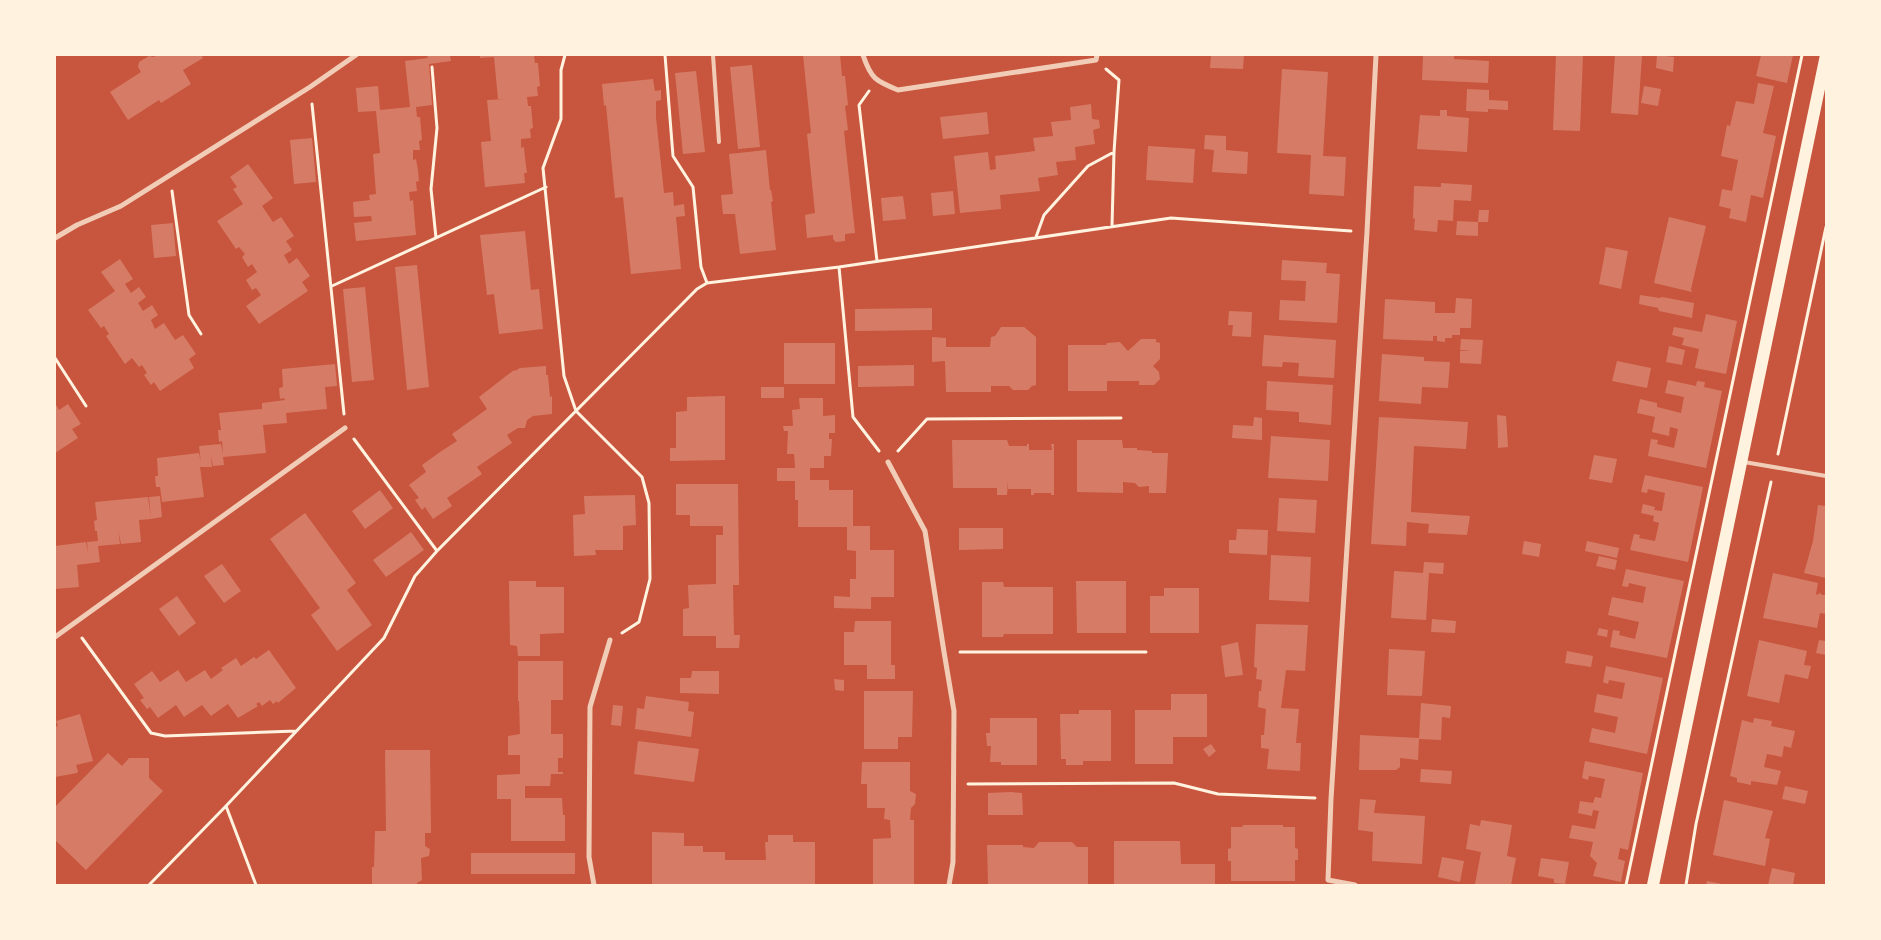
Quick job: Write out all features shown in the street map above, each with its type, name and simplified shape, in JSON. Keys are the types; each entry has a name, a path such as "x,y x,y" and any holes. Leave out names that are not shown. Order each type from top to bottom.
{"main road":[{"path":"1653,885 1826,55"}],"street":[{"path":"55,238 78,225 121,206 310,87 356,55"},
{"path":"863,55 876,81 898,90 1096,58"},
{"path":"1355,885 1327,883 1376,55"},
{"path":"55,637 345,428"},
{"path":"888,462 924,531 954,711 953,862 949,885"},
{"path":"594,885 589,857 590,707 610,640"}],"lane":[{"path":"713,55 719,142"},
{"path":"1741,462 1826,476"}],"path":[{"path":"565,55 561,70 561,119 544,168 564,376 576,412 642,477 649,503 650,579 639,622 610,640"},
{"path":"665,55 673,156 693,187 701,267 707,283"},
{"path":"1626,885 1802,55"},
{"path":"1096,58 1119,80 1114,152 1112,226"},
{"path":"432,67 437,128 431,189 436,238"},
{"path":"876,81 859,105 877,261"},
{"path":"310,87 332,286 345,428 437,551"},
{"path":"1036,237 1044,216 1088,166 1114,152"},
{"path":"169,176 189,315 201,334"},
{"path":"332,286 546,187"},
{"path":"149,885 384,638 415,576 437,551 707,283 839,267 1171,218 1367,232"},
{"path":"1686,885 1696,824 1826,228"},
{"path":"839,267 853,417 888,462 927,420 1121,418"},
{"path":"55,358 86,406"},
{"path":"73,625 151,733 165,736 296,732"},
{"path":"944,652 1146,652"},
{"path":"954,784 1174,783 1218,794 1331,799"},
{"path":"226,806 256,885"}],"building":[{"path":"157,55 201,55 203,58 183,70 191,84 161,103 159,100 128,120 110,92 141,72 138,67 139,62 149,56 154,57"},
{"path":"427,55 450,55 451,61 429,64 432,105 416,107 417,117 420,117 422,140 419,141 420,150 413,150 413,160 416,159 419,181 416,182 417,191 409,192 410,201 413,200 416,235 356,241 354,223 372,221 371,216 354,217 353,202 370,200 369,195 376,194 373,154 380,153 376,111 358,112 356,88 378,86 380,110 410,107 405,61 428,58"},
{"path":"480,55 534,55 535,63 538,63 540,86 537,87 538,96 527,97 528,106 531,106 533,128 530,129 531,138 521,139 521,148 524,147 527,173 524,173 525,183 485,187 481,142 491,141 487,100 505,99 498,99 494,57 480,58"},
{"path":"803,55 840,55 842,76 845,76 848,105 845,106 848,130 844,131 855,233 845,234 845,241 836,242 833,239 833,235 807,238 805,215 815,213 807,134 811,133"},
{"path":"1211,55 1244,55 1243,69 1210,68"},
{"path":"1423,55 1454,55 1454,59 1489,61 1488,83 1422,80"},
{"path":"1556,55 1583,55 1580,131 1553,130"},
{"path":"1615,55 1642,55 1638,115 1611,113"},
{"path":"1657,55 1674,57 1673,72 1656,68"},
{"path":"1761,55 1793,55 1787,83 1756,76"},
{"path":"752,65 760,147 738,149 730,67"},
{"path":"1282,69 1328,72 1323,156 1346,157 1344,196 1309,194 1311,155 1277,153"},
{"path":"696,71 705,152 683,154 675,73"},
{"path":"653,79 655,91 661,90 661,100 656,101 656,117 664,193 673,192 674,206 684,204 685,216 676,217 681,269 631,274 623,197 615,198 606,105 604,106 602,84"},
{"path":"1758,83 1774,86 1763,133 1776,136 1763,198 1751,195 1746,222 1729,218 1731,209 1719,206 1722,189 1732,191 1738,160 1721,156 1727,125 1730,126 1736,101 1754,104"},
{"path":"1644,86 1661,89 1658,106 1641,103"},
{"path":"1467,89 1489,90 1489,100 1508,101 1508,110 1488,109 1488,112 1466,111"},
{"path":"1091,104 1092,119 1099,120 1100,128 1093,130 1095,144 1075,147 1076,160 1056,162 1058,175 1038,178 1040,191 1000,195 1001,209 960,213 954,156 988,152 990,170 996,169 995,156 1035,151 1033,138 1053,136 1051,122 1071,120 1070,107"},
{"path":"1440,110 1447,110 1447,116 1469,118 1467,152 1417,149 1420,115 1440,116"},
{"path":"987,112 989,134 943,139 940,117"},
{"path":"1205,135 1226,136 1226,150 1248,152 1247,174 1212,172 1214,150 1204,149"},
{"path":"312,138 316,182 294,184 290,140"},
{"path":"1148,146 1195,149 1193,183 1146,180"},
{"path":"766,150 773,201 771,202 776,250 740,254 735,214 723,214 721,195 733,194 729,154"},
{"path":"248,164 273,198 262,206 273,222 281,217 294,236 286,241 292,250 284,255 289,264 297,258 310,276 302,282 308,291 259,324 246,306 261,295 256,288 252,290 246,280 257,272 252,264 248,267 242,257 245,254 239,247 236,249 217,221 243,204 233,189 237,187 230,177"},
{"path":"1441,183 1472,185 1471,201 1454,200 1453,221 1438,220 1437,232 1414,230 1414,186 1441,187"},
{"path":"953,191 955,214 933,216 931,193"},
{"path":"903,196 906,219 883,221 881,198"},
{"path":"1479,210 1489,210 1488,222 1478,222"},
{"path":"1669,217 1706,226 1691,289 1692,292 1654,283"},
{"path":"1457,221 1478,222 1478,236 1456,235"},
{"path":"173,223 176,256 154,258 151,225"},
{"path":"525,231 531,290 539,289 543,329 499,334 494,294 487,295 480,235"},
{"path":"1606,247 1628,251 1621,289 1599,284"},
{"path":"120,259 133,279 125,284 131,293 139,287 146,297 138,303 143,311 152,305 158,315 151,320 155,329 164,323 175,340 183,335 196,354 189,359 194,368 160,391 154,382 151,385 144,375 147,373 142,365 139,367 132,358 125,364 106,336 109,334 104,326 101,328 88,310 115,291 101,272"},
{"path":"1282,260 1327,263 1326,273 1340,274 1337,323 1279,320 1280,300 1305,301 1306,281 1281,280"},
{"path":"417,265 429,387 407,390 395,267"},
{"path":"365,287 374,380 352,382 343,289"},
{"path":"1640,295 1694,303 1692,318 1659,311 1658,308 1639,304"},
{"path":"1456,298 1472,299 1471,328 1460,328 1460,335 1452,335 1452,338 1445,338 1445,342 1437,341 1437,336 1433,336 1433,341 1383,339 1385,299 1435,302 1435,313 1455,313"},
{"path":"932,308 932,330 855,331 855,309"},
{"path":"1229,311 1252,312 1251,337 1232,336 1233,325 1228,325"},
{"path":"1706,314 1737,321 1726,374 1695,368 1699,349 1682,345 1684,338 1672,335 1674,327 1702,332"},
{"path":"1001,327 1024,327 1036,337 1036,385 1028,390 1013,390 1009,386 991,386 991,392 946,392 945,361 932,362 932,337 946,338 946,347 990,347 991,337 995,336"},
{"path":"1264,335 1336,340 1334,378 1298,376 1299,363 1283,362 1282,367 1262,366"},
{"path":"1141,339 1156,339 1156,342 1160,343 1160,359 1153,366 1159,372 1160,379 1154,385 1139,385 1139,381 1107,381 1107,391 1068,391 1068,345 1106,345 1107,343 1120,342 1128,351"},
{"path":"1461,339 1483,340 1481,364 1460,363 1460,351 1472,351 1460,350"},
{"path":"784,343 835,343 835,384 784,384"},
{"path":"1669,346 1685,350 1682,365 1666,362"},
{"path":"1382,354 1424,357 1424,361 1450,362 1448,388 1422,387 1421,404 1379,401"},
{"path":"1617,361 1651,368 1647,388 1612,381"},
{"path":"335,364 337,386 325,387 327,409 286,413 287,423 263,425 266,453 223,457 224,465 213,466 211,455 212,467 200,467 204,497 162,502 160,487 156,487 155,476 158,476 157,458 199,453 201,463 199,446 221,444 223,455 222,441 219,442 218,430 221,430 219,413 262,409 262,403 285,400 284,398 280,399 279,388 283,387 282,369"},
{"path":"914,365 914,386 858,387 858,366"},
{"path":"546,366 550,397 552,396 552,414 533,416 527,420 525,428 518,428 507,435 512,443 477,467 482,474 447,498 452,506 433,519 425,507 422,510 415,500 419,498 409,485 426,472 422,465 457,441 452,434 487,409 479,397 514,370"},
{"path":"1668,380 1696,386 1697,381 1705,382 1704,387 1722,391 1706,468 1648,456 1651,439 1658,440 1657,444 1674,448 1678,429 1670,427 1669,436 1652,432 1655,417 1637,413 1640,399 1657,403 1657,407 1681,413 1684,397 1665,393"},
{"path":"1267,381 1333,385 1331,425 1299,422 1299,412 1266,410"},
{"path":"761,387 784,387 784,398 761,398"},
{"path":"725,396 725,460 670,461 670,448 676,448 676,412 687,411 687,397"},
{"path":"799,398 823,398 823,416 835,415 835,433 829,433 829,439 832,439 831,456 824,456 824,468 810,468 810,480 829,480 829,490 853,490 853,526 870,526 870,550 894,550 894,597 871,597 871,609 834,608 834,596 850,597 850,579 856,579 856,551 847,550 847,527 798,527 798,500 795,500 795,481 777,481 777,468 795,468 794,454 787,454 788,431 784,431 783,426 793,426 792,410 800,409"},
{"path":"55,403 59,410 68,404 81,424 72,429 78,438 55,453"},
{"path":"1497,415 1506,416 1508,447 1498,448"},
{"path":"1254,417 1262,418 1262,440 1232,438 1233,425 1253,426"},
{"path":"1379,417 1468,422 1466,449 1414,446 1411,512 1470,516 1467,535 1428,533 1429,524 1407,522 1406,546 1371,544"},
{"path":"1271,436 1330,440 1328,481 1268,478"},
{"path":"952,440 1007,440 1009,446 1027,446 1029,444 1029,450 1052,450 1051,444 1054,444 1054,495 1051,495 1051,493 1034,493 1034,495 1031,495 1031,489 1008,489 1008,480 1007,495 997,495 997,488 953,488"},
{"path":"1077,440 1122,440 1123,448 1137,448 1137,450 1152,451 1152,453 1168,453 1166,493 1149,493 1149,486 1139,487 1135,483 1123,482 1123,493 1077,492"},
{"path":"1594,455 1617,459 1612,483 1589,479"},
{"path":"1645,475 1703,487 1688,562 1630,550 1634,534 1640,535 1639,538 1655,541 1659,523 1653,521 1654,516 1641,513 1643,504 1655,507 1654,510 1662,511 1665,493 1648,489 1647,493 1641,492"},
{"path":"676,484 738,484 739,585 733,585 734,635 740,635 739,648 716,648 716,636 683,636 683,609 689,608 688,585 716,584 716,535 723,535 723,526 690,526 690,515 676,515"},
{"path":"380,490 393,508 365,529 352,511"},
{"path":"635,495 636,525 623,526 623,550 595,550 596,555 574,556 573,515 585,514 584,496"},
{"path":"160,496 162,517 151,519 149,497"},
{"path":"148,497 151,519 139,520 141,542 121,544 118,529 120,544 98,546 100,562 77,565 79,587 55,589 55,546 86,542 88,554 87,542 98,541 94,521 97,520 95,502"},
{"path":"1279,498 1317,500 1315,533 1277,531"},
{"path":"1818,505 1826,506 1826,578 1804,573 1813,541"},
{"path":"305,513 356,583 347,590 372,625 337,651 311,615 320,608 270,539"},
{"path":"959,528 1003,528 1003,549 959,550"},
{"path":"1237,529 1268,530 1267,555 1229,553 1229,540 1236,540"},
{"path":"411,532 424,550 386,577 373,560"},
{"path":"1524,541 1541,544 1539,557 1522,554"},
{"path":"1587,541 1619,548 1617,558 1585,551"},
{"path":"1271,555 1311,557 1309,602 1269,600"},
{"path":"1599,556 1617,560 1615,570 1596,566"},
{"path":"1424,562 1444,563 1443,574 1429,573 1426,620 1391,618 1394,571 1423,573"},
{"path":"222,564 241,591 224,603 204,576"},
{"path":"1626,569 1684,581 1667,658 1610,647 1613,630 1620,631 1619,635 1635,639 1639,622 1608,615 1612,597 1643,603 1646,587 1629,583 1628,587 1622,586"},
{"path":"1773,573 1818,583 1816,594 1826,595 1826,614 1820,613 1817,628 1763,618"},
{"path":"509,581 536,581 536,587 564,587 564,633 540,634 540,656 518,656 517,646 510,645"},
{"path":"1076,581 1126,581 1126,633 1077,633"},
{"path":"982,582 1003,582 1004,587 1053,587 1053,634 1004,634 1003,637 982,637"},
{"path":"1164,588 1199,588 1199,633 1150,633 1150,596 1164,596"},
{"path":"177,596 196,623 179,636 159,609"},
{"path":"1432,619 1456,621 1455,633 1431,632"},
{"path":"855,621 891,621 891,665 895,665 895,679 867,679 867,665 844,665 844,632 854,632"},
{"path":"1256,624 1308,625 1305,671 1286,670 1281,708 1299,709 1296,743 1301,743 1300,771 1267,769 1269,749 1261,748 1261,735 1264,735 1266,709 1258,707 1262,680 1256,679 1257,668 1254,667"},
{"path":"1599,628 1608,630 1607,637 1597,635"},
{"path":"1759,640 1807,651 1804,665 1811,666 1808,679 1785,674 1779,703 1747,696"},
{"path":"1819,640 1826,641 1826,655 1816,653"},
{"path":"1238,642 1243,675 1225,677 1221,646"},
{"path":"1389,649 1425,651 1422,696 1387,695"},
{"path":"269,650 296,688 278,703 277,701 273,704 270,700 262,706 259,702 256,704 258,706 238,718 228,704 211,716 202,705 184,717 176,705 158,718 150,707 147,709 140,700 144,698 134,684 152,671 160,682 178,670 186,682 205,670 211,679 223,670 221,668 236,658 241,666"},
{"path":"1567,651 1593,656 1591,667 1565,663"},
{"path":"518,661 563,661 563,700 551,700 551,734 563,734 563,758 558,758 558,772 563,772 563,774 551,774 550,786 525,786 525,798 562,798 563,815 565,815 565,841 511,841 511,799 497,799 497,775 520,774 520,755 508,755 508,736 520,734"},
{"path":"1606,666 1663,678 1647,754 1589,742 1592,728 1615,733 1618,717 1594,712 1597,694 1622,699 1625,683 1609,680 1608,684 1603,682"},
{"path":"692,671 719,671 719,694 680,693 680,678 691,678"},
{"path":"834,679 844,680 844,691 835,690"},
{"path":"864,691 913,691 912,737 898,737 898,749 864,749"},
{"path":"1171,694 1207,694 1207,737 1173,737 1173,764 1135,764 1135,710 1171,710"},
{"path":"646,696 689,702 688,711 694,712 691,737 635,729 637,708 644,709"},
{"path":"1421,703 1451,706 1450,718 1442,717 1441,740 1419,739 1418,760 1400,758 1400,767 1396,770 1359,770 1360,735 1419,738"},
{"path":"613,705 623,706 621,726 611,725"},
{"path":"1079,710 1111,710 1111,761 1083,761 1083,765 1066,765 1066,759 1061,759 1060,714 1079,714"},
{"path":"80,714 93,761 76,765 77,773 55,777 55,727 58,726 56,721"},
{"path":"990,718 1037,718 1037,765 1001,765 1001,762 990,762 991,746 987,746 986,733 990,733"},
{"path":"1754,718 1772,721 1771,726 1795,731 1791,748 1784,746 1782,757 1767,754 1764,767 1781,771 1777,785 1751,781 1751,785 1737,782 1737,778 1730,776 1742,720 1753,723"},
{"path":"638,741 699,749 694,782 634,774"},
{"path":"1211,744 1216,751 1209,757 1203,749"},
{"path":"385,750 430,750 431,833 425,833 425,846 430,849 429,856 421,858 422,880 417,885 372,885 375,831 386,831"},
{"path":"108,753 122,766 129,758 149,758 149,778 163,791 86,870 55,840 55,807"},
{"path":"1585,761 1643,773 1628,850 1620,848 1618,859 1625,861 1621,882 1593,876 1597,863 1590,856 1593,842 1569,838 1572,825 1595,829 1599,811 1593,810 1592,816 1578,813 1580,801 1593,803 1595,797 1601,798 1605,779 1589,776 1588,780 1582,778"},
{"path":"862,762 910,762 910,791 916,794 915,804 911,808 910,820 914,820 914,884 873,884 873,839 891,838 890,820 884,819 885,808 867,808 867,784 861,784"},
{"path":"1421,769 1452,771 1451,784 1420,782"},
{"path":"1785,786 1808,791 1805,804 1782,799"},
{"path":"988,793 1022,793 1023,815 988,815"},
{"path":"1360,799 1376,800 1374,813 1425,816 1422,864 1372,861 1373,832 1358,830"},
{"path":"1724,800 1773,811 1765,838 1770,839 1765,866 1713,855"},
{"path":"1481,820 1512,825 1507,856 1516,858 1511,885 1475,884 1481,852 1466,849 1470,824 1480,826"},
{"path":"1243,825 1283,825 1283,827 1295,827 1295,848 1298,849 1298,860 1295,860 1295,881 1231,881 1231,861 1228,861 1228,849 1231,848 1231,827 1242,827"},
{"path":"652,832 684,833 684,846 703,846 703,852 725,852 725,860 766,860 765,842 768,842 768,835 793,835 793,842 815,842 815,885 652,885"},
{"path":"1114,841 1180,841 1181,864 1215,864 1215,885 1114,885"},
{"path":"1039,842 1072,842 1077,847 1088,847 1088,885 988,885 987,845 1023,845 1023,847 1034,848"},
{"path":"471,853 575,853 575,874 471,874"},
{"path":"1442,857 1464,861 1460,882 1438,877"},
{"path":"1541,858 1569,862 1565,884 1554,883 1554,879 1538,876"},
{"path":"1772,868 1795,873 1793,885 1768,885"},
{"path":"1707,881 1722,884 1722,885 1706,885"}]}
